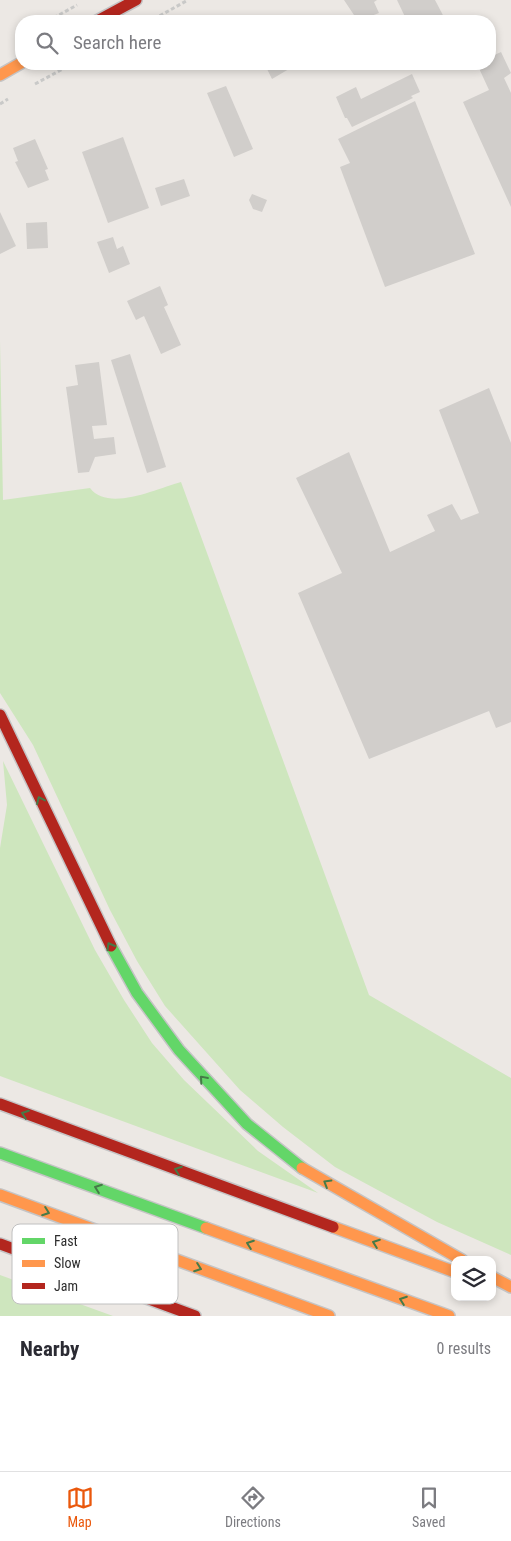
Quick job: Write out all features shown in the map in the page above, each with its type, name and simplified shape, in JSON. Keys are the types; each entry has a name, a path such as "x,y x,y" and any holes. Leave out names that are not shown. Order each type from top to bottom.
{"main road":[{"path":"108,15 136,0"},
{"path":"0,75 15,66"},
{"path":"0,715 102,932 137,993 179,1050 247,1124 303,1169 455,1256"},
{"path":"0,1104 451,1271"},
{"path":"0,1153 449,1316"},
{"path":"0,1195 79,1224"},
{"path":"0,1244 12,1248"},
{"path":"178,1260 329,1316"},
{"path":"496,1278 511,1287"},
{"path":"496,1287 511,1293"},
{"path":"162,1304 195,1316"}],"path":[{"path":"160,15 188,0"},
{"path":"59,15 79,4"}],"green space":[{"path":"0,341 3,500 90,488 98,495 108,498 133,497 181,482 369,995 511,1078 511,1255 437,1222 335,1167 283,1127 240,1090 165,1006 137,961 110,910 33,745 0,693"},
{"path":"3,761 95,950 152,1043 184,1080 258,1151 318,1193 0,1076 0,848 7,805"},
{"path":"0,1275 12,1279 12,1304 80,1304 113,1316 0,1316"}],"building":[{"path":"344,0 377,0 374,2 379,13 374,15 354,15"},
{"path":"397,0 435,0 443,15 404,15"},
{"path":"501,52 511,73 504,78 511,93 511,207 463,102 489,90 480,70 496,70 496,54"},
{"path":"268,70 287,70 272,79"},
{"path":"412,74 420,92 411,96 413,98 352,127 347,118 345,118 336,97 356,87 361,99"},
{"path":"226,86 253,149 234,157 207,93"},
{"path":"415,101 475,254 385,287 340,167 350,163 338,139"},
{"path":"123,137 149,208 108,223 82,152"},
{"path":"35,139 48,169 45,170 49,180 28,188 15,162 18,161 13,148"},
{"path":"184,179 190,196 161,206 155,188"},
{"path":"252,194 267,200 262,212 253,209 249,200"},
{"path":"0,212 16,246 0,254"},
{"path":"47,222 48,248 27,249 26,223"},
{"path":"113,237 117,249 123,246 130,264 109,273 97,242"},
{"path":"160,286 168,305 164,307 181,345 161,354 144,316 136,320 127,301"},
{"path":"130,354 166,467 147,473 111,360"},
{"path":"99,362 107,425 92,426 94,439 114,437 116,454 95,457 89,472 78,473 66,387 78,385 75,365"},
{"path":"489,388 511,443 511,722 496,728 489,711 369,759 298,593 342,573 296,478 349,452 390,552 435,531 427,515 452,504 461,520 479,513 439,410"}],"traffic: fast":[{"path":"111,946 137,993 179,1050 247,1124 302,1168"},
{"path":"0,1153 206,1228"}],"traffic: slow":[{"path":"0,75 15,66"},
{"path":"302,1168 455,1256"},
{"path":"0,1195 79,1224"},
{"path":"333,1227 451,1271"},
{"path":"206,1228 449,1316"},
{"path":"178,1260 329,1316"},
{"path":"496,1279 511,1287"}],"traffic: jam":[{"path":"108,15 136,0"},
{"path":"0,715 111,946"},
{"path":"0,1104 333,1227"},
{"path":"0,1244 12,1248"},
{"path":"162,1304 195,1316"}]}
